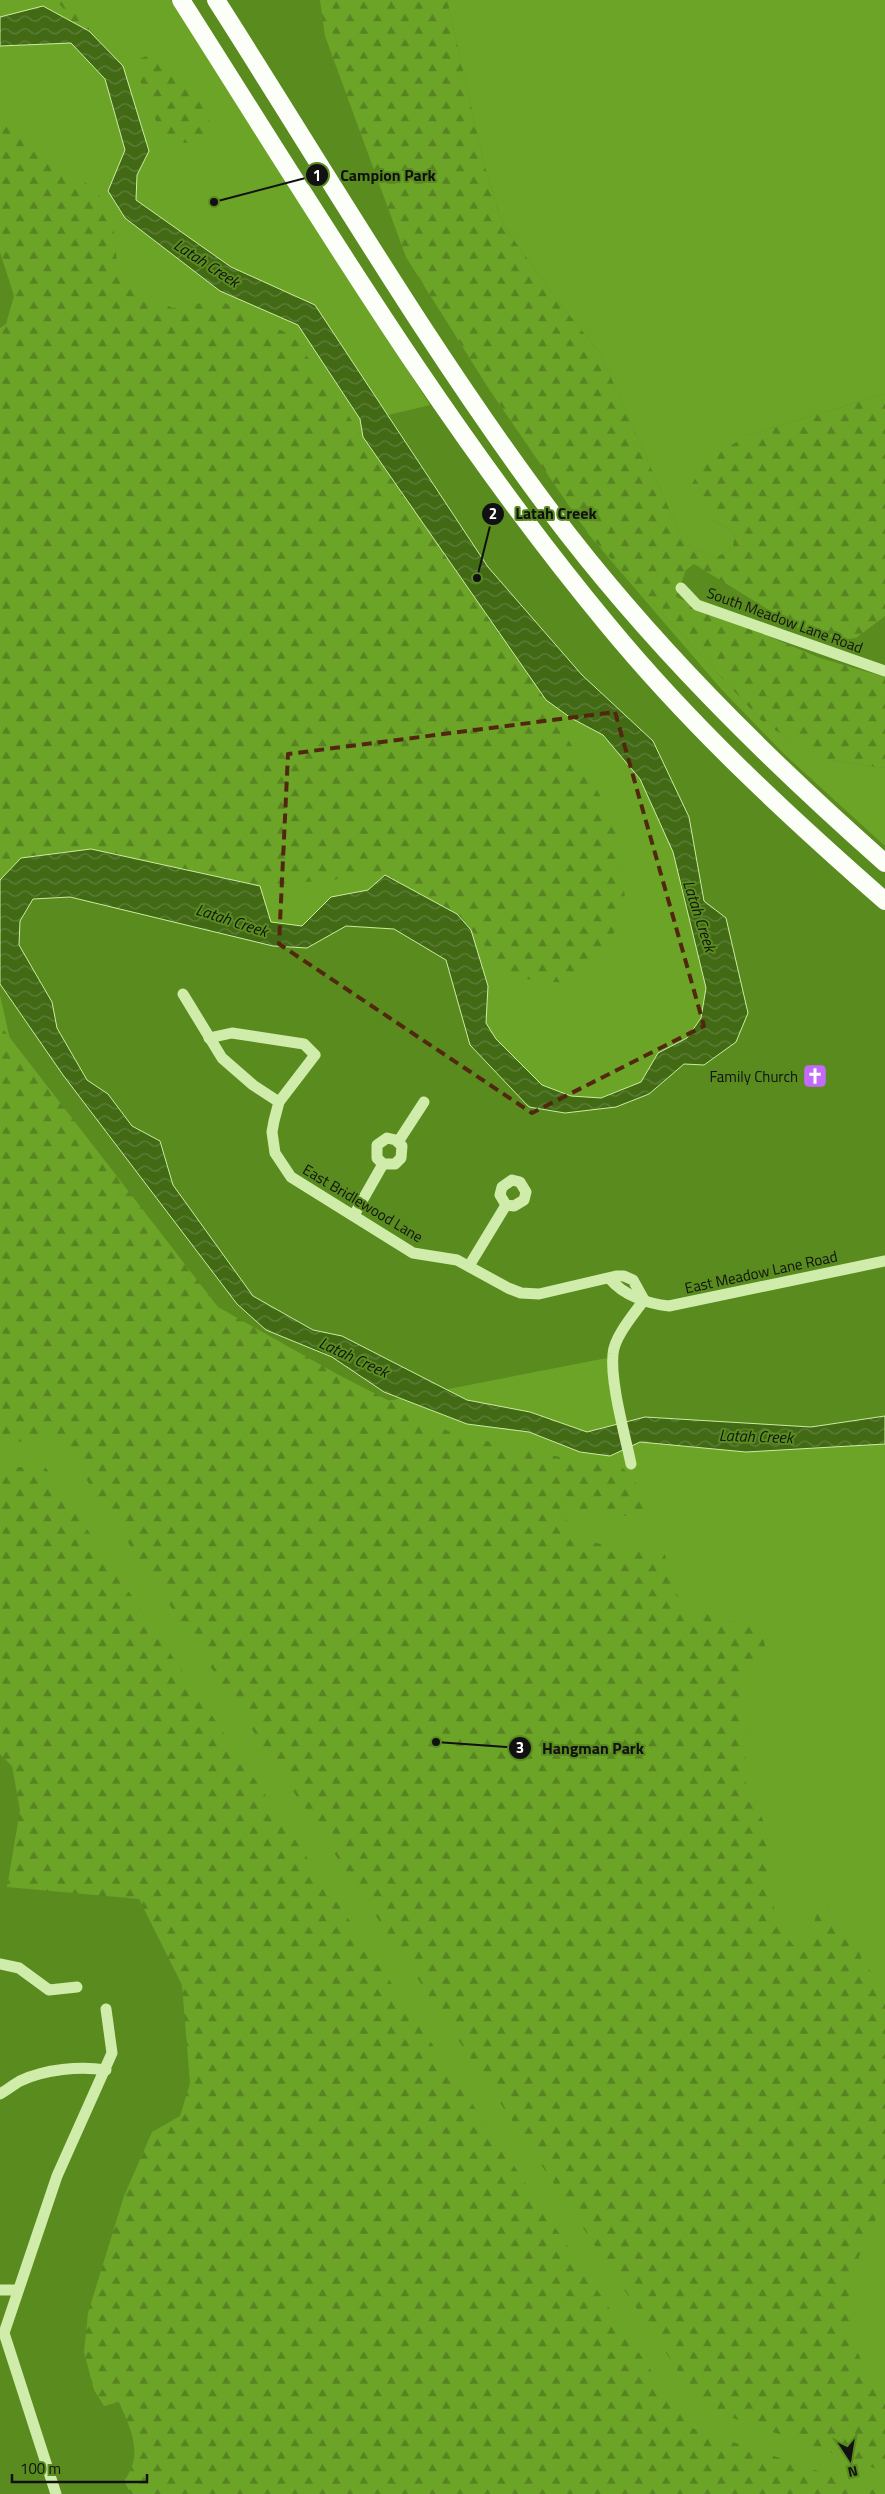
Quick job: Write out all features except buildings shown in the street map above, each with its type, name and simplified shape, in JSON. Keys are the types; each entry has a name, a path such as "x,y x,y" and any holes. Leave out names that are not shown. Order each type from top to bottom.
{"highway":[{"path":"180,0 440,402 540,540 608,626 685,712 822,846 885,901"},
{"path":"216,0 408,305 552,514 652,633 758,746 885,863"}],"street":[{"name":"South Meadow Lane Road","path":"681,588 697,605 885,671"},
{"path":"183,994 222,1058 253,1085 279,1102"},
{"name":"East Bridlewood Lane","path":"209,1038 232,1033 304,1044 315,1055 279,1102 272,1132 275,1153 281,1165 291,1177 413,1252 456,1260 508,1288 530,1294 620,1275 632,1280 644,1300"},
{"path":"398,1142 424,1102"},
{"path":"388,1138 398,1142 403,1150 401,1158 395,1164 383,1164 377,1158 377,1145 388,1138"},
{"path":"354,1216 383,1164"},
{"path":"469,1266 506,1205"},
{"name":"East Meadow Lane Road","path":"644,1300 669,1306 885,1260"},
{"path":"631,1464 616,1388 613,1352 626,1325 644,1300"},
{"path":"0,1964 19,1968 49,1990 77,1987"},
{"path":"4,2333 63,2160 106,2070 112,2052 106,2009"},
{"path":"0,2094 19,2082 36,2075 87,2067 106,2070"},
{"path":"0,2290 18,2290"},
{"path":"0,2321 56,2494"}],"highlighted area":[{"path":"615,712 704,1026 532,1113 279,944 288,754"}],"green space":[{"path":"0,0 171,0 430,405 372,419 477,578 611,723 674,823 717,1023 644,1089 609,1103 568,1105 476,1033 471,981 402,906 306,936 116,881 0,904 0,328 6,324 14,296 0,252"},
{"path":"56,0 69,0 88,21 89,31 67,19 63,8"},
{"path":"320,0 447,0 484,164 503,225 556,299 600,353 685,545 715,558 733,548 735,532 712,520 690,488 703,463 746,436 885,394 885,616 856,638 841,640 805,632 694,564 686,570 676,597 820,658 885,677 885,768 829,760 787,738 762,721 589,535 489,389 406,257 325,36"},
{"path":"447,0 885,0 885,394 746,436 712,520 735,532 733,548 715,558 685,545 600,353 556,299 503,225 484,164"},
{"path":"152,54 162,57 171,64 209,111 210,141 202,143 179,142 170,139 160,130 146,89 137,78 134,70 136,60"},
{"path":"0,113 97,192 112,213 118,272 172,308 219,300 293,336 546,700 614,820 626,904 610,942 566,983 514,978 457,914 385,875 260,886 90,849 21,858 0,879 0,329 7,324 15,296 0,248"},
{"path":"589,535 762,721 829,760 885,768 885,846 784,754 722,690"},
{"path":"0,995 104,1456 607,1358 611,1390 620,1433 885,1428 885,2494 331,2494 207,1948 0,1481"},
{"path":"0,1025 218,1307 337,1374 454,1434 574,1460 621,1466 656,1506 649,1518 567,1511 567,1534 607,1546 664,1552 681,1606 762,1630 767,1656 744,1681 746,1784 768,1831 775,1920 793,1945 812,1944 815,1918 820,1899 855,1941 863,1962 873,1974 878,1989 885,1995 885,2198 855,2266 852,2340 869,2377 885,2386 885,2472 702,2407 56,1434 0,1446"},
{"path":"44,1465 689,2427 885,2494 131,2494 124,2481 130,2471 134,2452 134,2442 128,2422 119,2402 104,2406 94,2390 84,2352 88,2313 124,2196 152,2132 180,2116 190,2083 182,1985 139,1899 7,1887 20,1810 12,1766 0,1754 0,1469"}],"water":[{"path":"43,6 89,31 123,66 149,151 137,175 136,200 231,267 315,305 488,567 582,675 653,741 689,817 704,901 726,918 748,1013 736,1042 704,1065 684,1064 649,1094 616,1107 565,1113 529,1107 470,1045 446,960 394,929 346,926 307,948 273,946 70,897 33,899 20,921 19,945 52,1002 57,1028 87,1080 108,1094 132,1126 160,1141 173,1185 253,1296 313,1330 342,1336 467,1400 530,1412 587,1432 645,1417 811,1427 885,1416 885,1444 746,1452 640,1442 610,1456 580,1452 529,1432 467,1424 384,1392 332,1357 266,1330 237,1304 63,1075 0,984 0,880 21,858 91,849 260,886 271,922 302,926 331,897 368,890 385,875 457,914 471,930 488,986 486,1023 496,1039 542,1085 571,1096 601,1098 641,1082 658,1053 687,1038 701,1018 706,988 673,852 640,779 603,735 571,718 546,700 363,437 360,419 298,325 220,291 125,218 108,191 125,150 105,79 71,43 0,46 0,17"}],"place":[{"name":"Campion Park","path":"214,202"},
{"name":"Latah Creek","path":"477,578"},
{"name":"Family Church","path":"815,1076"},
{"name":"Hangman Park","path":"436,1742"}]}
